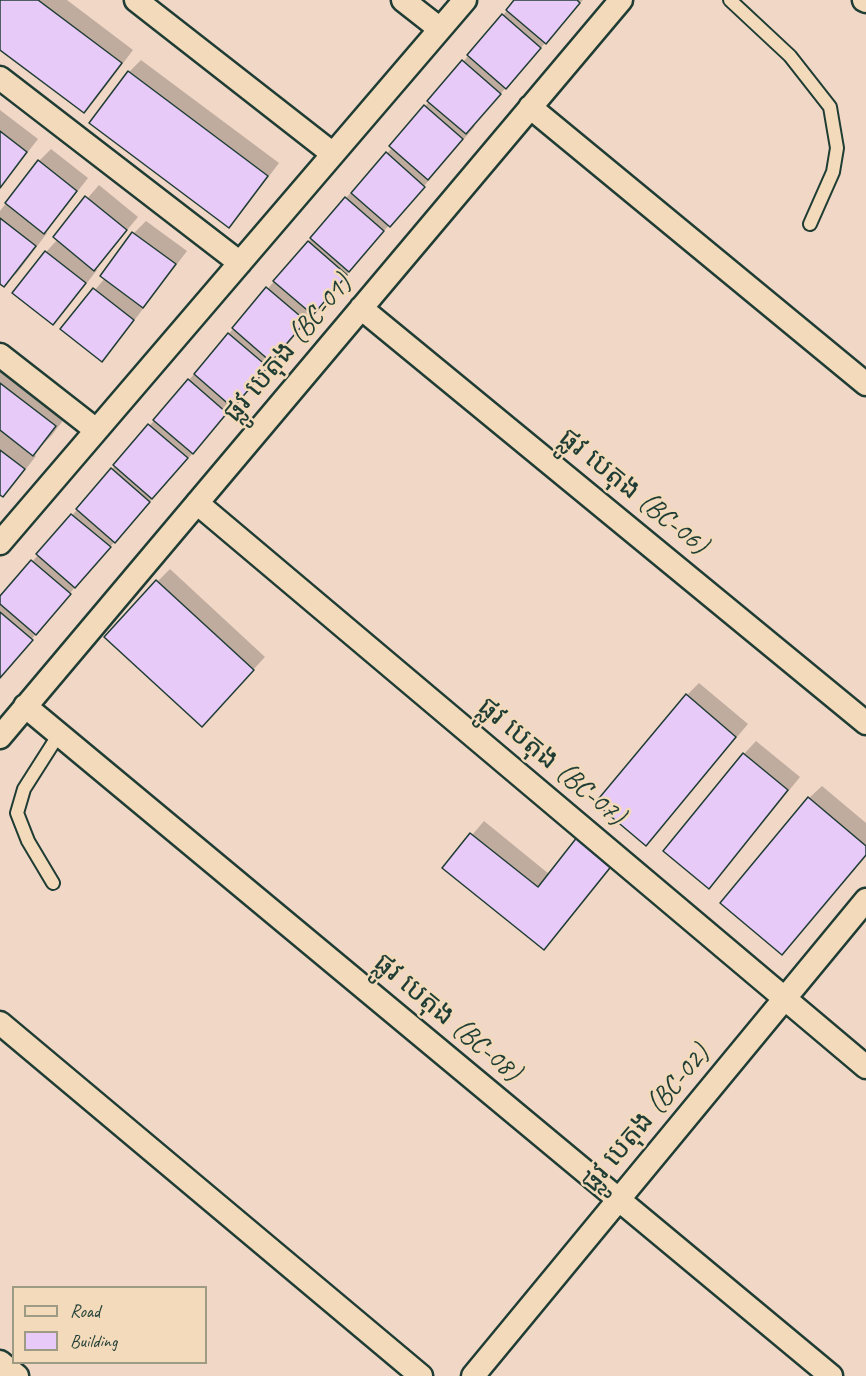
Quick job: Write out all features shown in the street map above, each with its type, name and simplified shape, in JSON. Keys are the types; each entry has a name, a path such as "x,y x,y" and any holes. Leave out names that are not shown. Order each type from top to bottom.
{"street":[{"path":"136,0 333,154"},
{"path":"403,0 440,28"},
{"path":"0,543 465,0"},
{"name":"ផ្លូវ បេតុង (BC-01)","path":"0,737 621,0"},
{"path":"0,78 240,263"},
{"path":"530,107 866,384"},
{"name":"ផ្លូវ បេតុង (BC-06)","path":"362,308 866,723"},
{"path":"0,355 96,430"},
{"name":"ផ្លូវ បេតុង (BC-07)","path":"197,503 866,1067"},
{"name":"ផ្លូវ បេតុង (BC-08)","path":"25,706 831,1376"},
{"name":"ផ្លូវ បេតុង (BC-02)","path":"473,1376 866,900"},
{"path":"0,1023 421,1376"},
{"path":"0,1362 16,1376"}],"lane":[{"path":"730,0 790,56 830,107 837,148 833,172 810,224"},
{"path":"53,883 28,841 17,813 24,789 59,734"}],"building":[{"path":"0,0 38,0 122,63 84,113 0,50"},
{"path":"514,0 577,0 580,3 546,44 506,10"},
{"path":"502,14 541,48 506,89 467,55"},
{"path":"462,60 501,94 466,134 427,101"},
{"path":"128,71 268,176 229,228 89,123"},
{"path":"424,105 463,139 428,180 389,146"},
{"path":"0,131 27,152 0,188"},
{"path":"386,152 425,187 390,227 351,193"},
{"path":"38,160 77,191 44,234 5,203"},
{"path":"85,196 127,230 94,271 53,237"},
{"path":"345,197 384,231 349,272 310,238"},
{"path":"0,218 36,246 4,287 0,284"},
{"path":"132,232 176,264 143,308 100,276"},
{"path":"308,241 347,275 313,315 273,281"},
{"path":"45,251 86,283 53,325 12,293"},
{"path":"266,287 306,321 271,362 232,328"},
{"path":"93,288 134,320 102,362 60,329"},
{"path":"228,333 268,367 233,408 194,374"},
{"path":"188,379 227,413 193,454 153,420"},
{"path":"0,383 56,426 33,456 0,430"},
{"path":"148,424 188,458 152,499 113,465"},
{"path":"0,450 25,469 3,497 0,495"},
{"path":"111,468 150,502 115,543 76,509"},
{"path":"71,514 111,547 75,588 36,554"},
{"path":"31,560 71,594 36,635 0,604 0,596"},
{"path":"156,580 254,670 202,727 104,637"},
{"path":"0,612 33,640 0,678"},
{"path":"686,694 736,737 646,846 595,803"},
{"path":"743,753 788,790 709,889 663,851"},
{"path":"808,797 866,846 866,855 782,955 720,903"},
{"path":"470,833 538,887 578,836 613,864 544,950 442,868"}]}
